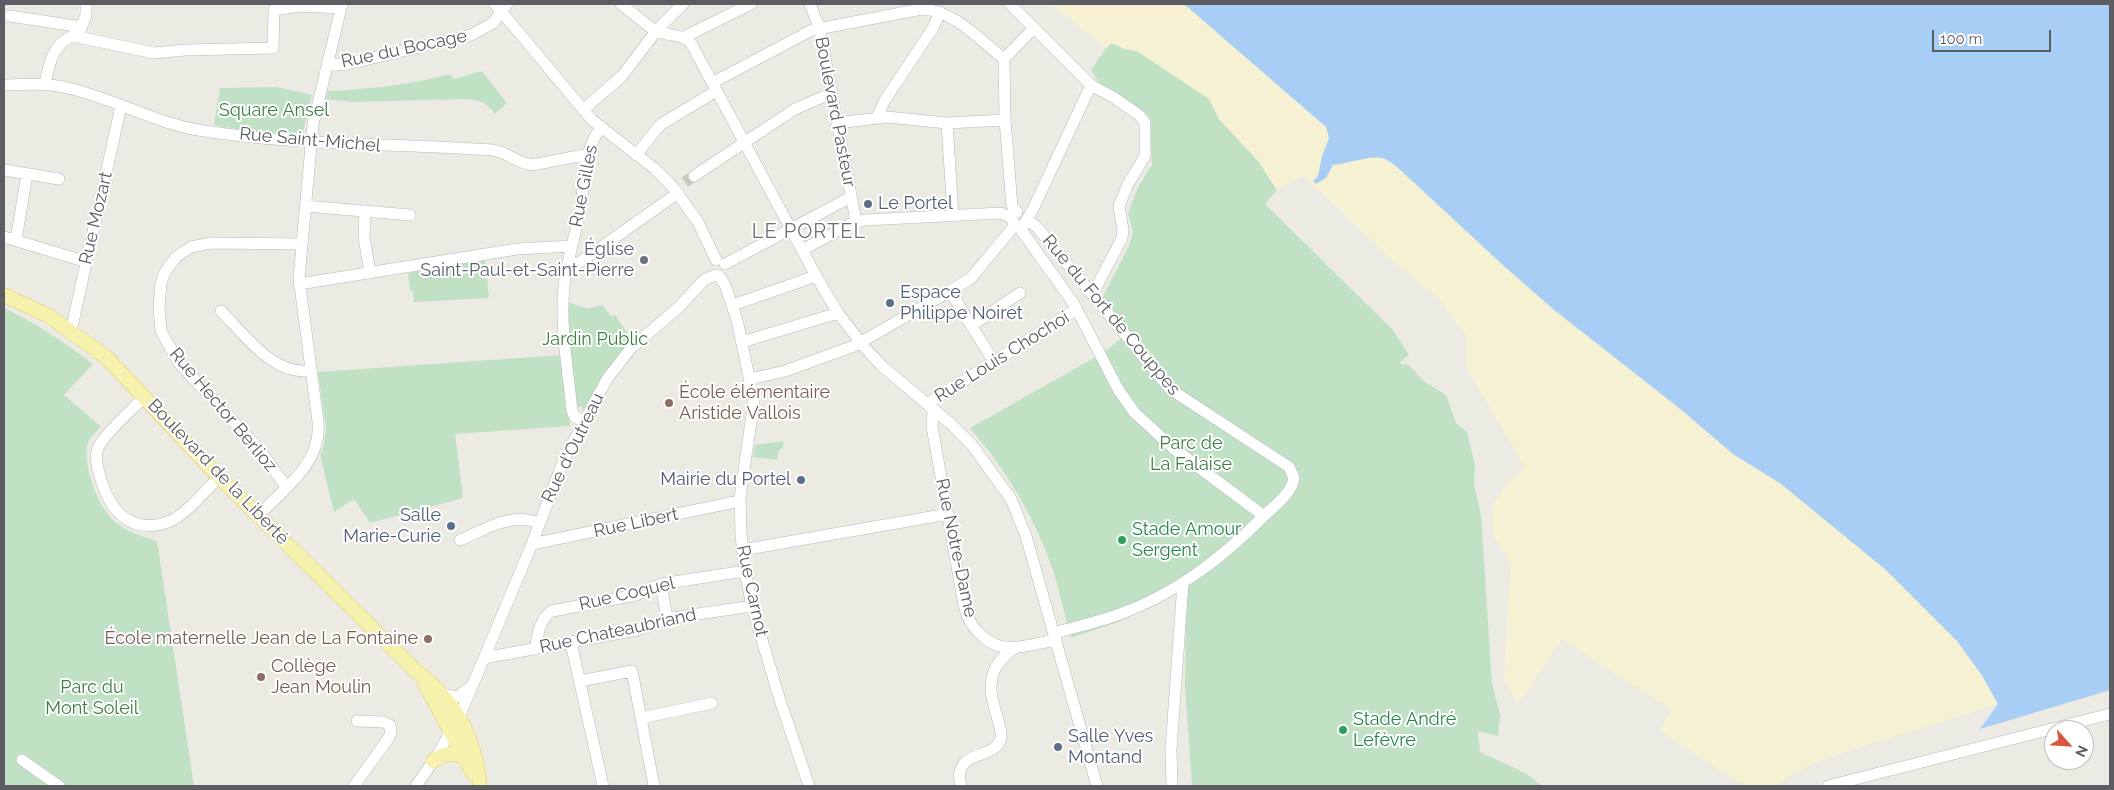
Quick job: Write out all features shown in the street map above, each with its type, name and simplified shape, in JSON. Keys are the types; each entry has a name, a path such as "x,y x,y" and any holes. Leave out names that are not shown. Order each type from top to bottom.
{"main road":[{"name":"Boulevard de la Liberté","path":"4,295 39,311 71,331 107,358 258,516 416,671 442,694 456,714 472,744 472,763"},
{"name":"Boulevard de la Liberté","path":"416,671 451,737 466,744 479,786"},
{"path":"433,761 452,753 460,755 472,763"}],"street":[{"path":"45,84 50,61 56,50 70,37 80,31 86,15 86,4"},
{"path":"621,4 656,30 665,34 684,37 751,4"},
{"path":"583,110 622,76 656,30 683,4"},
{"name":"Boulevard Pasteur","path":"810,4 819,27 856,221"},
{"path":"1010,4 1091,85 1111,95 1141,116 1145,125 1146,152 1119,204 1123,232 1121,240 1098,284 1090,293"},
{"path":"10,16 80,31 147,52 273,48 274,10 300,6 342,6 314,118 299,284 318,427 317,445 310,462 258,516"},
{"path":"501,6 583,110 601,128 660,174 683,185 706,236 721,262"},
{"name":"Rue du Bocage","path":"328,63 343,65 467,36 490,24 501,6"},
{"path":"636,155 660,125 714,87 794,38 819,27 918,9 931,10 940,12 953,19 1004,59"},
{"path":"877,117 889,94 933,28 940,12"},
{"path":"1034,28 1004,59 1005,120 1012,207 1077,309 1118,389 1138,417 1173,448 1264,516"},
{"path":"684,37 692,45 816,276 838,313 860,342 883,367 972,445 1011,500 1026,536 1097,786"},
{"name":"Rue Saint-Michel","path":"4,85 45,84 73,90 193,129 311,142 497,151 532,165 588,154"},
{"path":"750,379 785,371 860,342 971,278 1019,220 1032,211 1091,85"},
{"path":"568,263 578,263 584,260 639,221 683,185 744,142 800,106 832,93"},
{"name":"Rue Mozart","path":"71,331 121,106"},
{"path":"837,122 877,117 947,123 1005,120"},
{"path":"947,123 954,215"},
{"name":"Rue Gilles","path":"583,420 575,418 572,414 563,300 568,263 578,224 588,154 592,140 601,128"},
{"path":"4,170 59,179"},
{"path":"16,240 27,174"},
{"path":"717,275 711,268 721,262 791,230 851,197"},
{"path":"305,206 410,215"},
{"path":"366,211 364,237 370,273"},
{"path":"802,250 856,221 1001,212 1019,220"},
{"name":"Rue du Fort de Couppes","path":"1019,220 1037,227 1170,389 1289,467 1294,475"},
{"path":"4,238 87,262"},
{"name":"Rue Hector Berlioz","path":"286,486 260,450 177,359 161,331 159,302 161,283 165,272 176,257 191,247 211,243 302,244"},
{"path":"299,284 517,249 572,246"},
{"name":"Rue Carnot","path":"717,275 726,285 732,304 750,379 754,408 744,463 740,501 745,571 752,606 779,696 810,786"},
{"name":"Rue d'Outreau","path":"416,786 451,737 456,714 466,700 473,684 532,544 563,462 583,420 607,379 624,356 678,308 702,282 717,275"},
{"path":"732,304 816,276"},
{"path":"950,291 994,362"},
{"path":"971,326 1020,294"},
{"name":"Rue Louis Chochoi","path":"930,407 994,362 1077,309"},
{"path":"221,311 276,364 293,371 311,370"},
{"path":"742,342 838,313"},
{"path":"144,396 104,439 97,451 97,463 101,482 109,502 117,512 128,520 140,524 153,525 171,521 181,514 219,476"},
{"name":"Rue Notre-Dame","path":"930,407 964,605 969,621 975,630 988,640 1001,646 1015,648 1055,636 1121,614 1153,600 1218,560 1290,489 1294,475"},
{"name":"Rue Libert","path":"532,544 740,501"},
{"path":"742,550 948,514"},
{"path":"460,540 515,518 539,523"},
{"name":"Rue Coquel","path":"536,649 538,636 549,612 636,596 660,584 745,571"},
{"path":"1172,786 1171,749 1182,583"},
{"path":"660,584 667,618"},
{"name":"Rue Chateaubriand","path":"484,658 637,630 667,618 752,606"},
{"path":"571,643 603,786"},
{"path":"961,786 960,775 965,763 970,758 996,747 999,742 1001,732 990,694 991,680 1001,660 1015,648"},
{"path":"580,681 632,671 654,786"},
{"path":"424,683 437,694 445,706 456,714"},
{"path":"442,694 451,697 459,696 465,693 473,684"},
{"path":"641,718 712,704"},
{"path":"1828,786 2110,714"},
{"path":"354,786 388,739 392,730 390,725 386,723 357,721"},
{"path":"22,760 59,786"}],"green space":[{"name":"Parc de La Falaise","path":"1112,43 1125,49 1137,51 1210,99 1219,119 1259,162 1277,190 1265,204 1392,329 1409,355 1399,363 1409,365 1424,381 1446,395 1456,423 1467,432 1475,465 1474,485 1481,515 1492,684 1500,715 1498,736 1478,731 1480,752 1525,773 1543,786 1192,786 1185,686 1186,589 1118,622 1071,638 1060,593 1038,532 1012,485 993,456 970,428 1103,353 1128,333 1101,300 1129,246 1133,232 1128,213 1139,185 1152,165 1150,117 1100,84 1091,70 1106,48"},
{"path":"482,71 507,103 495,114 483,103 466,99 354,102 326,99 328,91 390,86 450,74 454,79"},
{"name":"Square Ansel","path":"276,87 312,95 302,136 266,134 214,125 220,88"},
{"path":"485,260 489,298 414,302 413,291 410,291 408,273"},
{"name":"Jardin Public","path":"568,302 588,309 602,305 612,317 615,315 632,340 610,366 583,410 582,407 576,407 572,394"},
{"name":"Parc du Mont Soleil","path":"4,308 50,333 93,364 64,395 101,427 88,442 87,462 92,484 102,505 119,525 134,533 157,541 194,786 4,786"},
{"path":"562,355 570,426 455,434 463,498 370,523 354,499 334,512 320,455 326,429 318,372"},
{"path":"784,441 782,449 779,449 777,460 753,457 755,445"}],"sand":[{"path":"1051,4 1184,4 1326,127 1396,166 1553,309 1679,408 1733,454 1781,484 1886,570 1957,641 1981,674 1998,704 1815,762 1785,779 1778,786 1744,786 1659,730 1671,710 1562,639 1518,704 1504,680 1511,560 1494,538 1492,506 1507,484 1525,467 1467,369 1467,337 1439,299 1387,256 1303,175 1277,190 1259,162 1219,119 1209,99 1137,51 1125,49 1112,43 1106,48"}],"water":[{"path":"1184,4 2110,4 2110,690 1980,729 1998,704 1981,674 1957,641 1886,570 1781,484 1733,454 1679,408 1553,309 1391,162 1377,157 1333,165 1326,178 1316,184 1313,181 1318,176 1322,156 1329,138 1326,127"}],"tunnel":[{"path":"685,182 694,176"}],"place":[{"name":"Le Portel","path":"868,204"},
{"name":"Église Saint-Paul-et-Saint-Pierre","path":"644,260"},
{"name":"Espace Philippe Noiret","path":"890,303"},
{"name":"École élémentaire Aristide Vallois","path":"669,403"},
{"name":"Mairie du Portel","path":"801,480"},
{"name":"Salle Marie-Curie","path":"451,526"},
{"name":"Stade Amour Sergent","path":"1122,540"},
{"name":"École maternelle Jean de La Fontaine","path":"428,639"},
{"name":"Collège Jean Moulin","path":"261,677"},
{"name":"Stade André Lefèvre","path":"1343,730"},
{"name":"Salle Yves Montand","path":"1058,747"}],"district":[{"name":"LE PORTEL","path":"809,232"}]}
